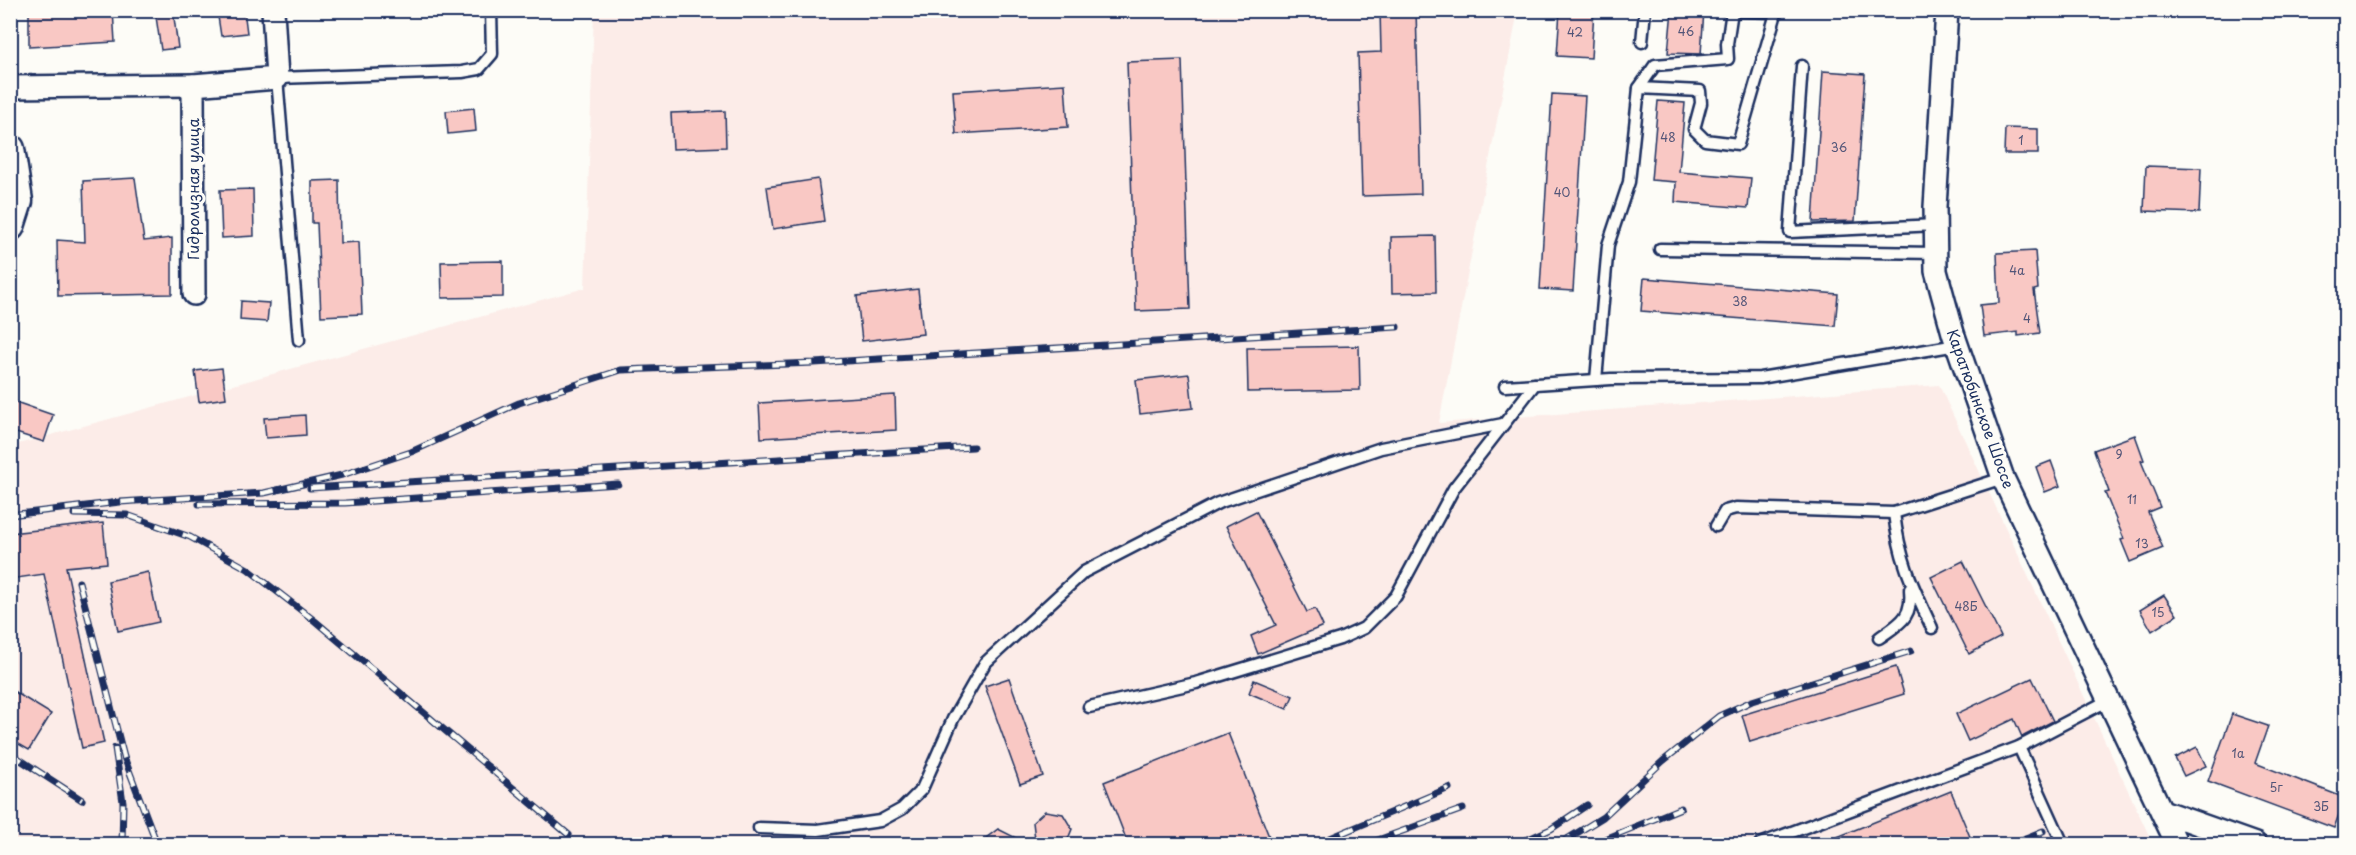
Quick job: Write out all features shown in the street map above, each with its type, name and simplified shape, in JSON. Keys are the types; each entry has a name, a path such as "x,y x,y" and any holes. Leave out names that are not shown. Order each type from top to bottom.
{"street":[{"path":"10,87 193,85 277,78 273,10"},
{"name":"Каратюбинское Шоссе","path":"1947,10 1935,225 1936,271 1957,345 2003,478 2177,844"},
{"name":"Гидролизная улица","path":"193,85 195,294"},
{"path":"10,149 18,201 10,226"},
{"path":"2162,811 2255,844"}],"lane":[{"path":"299,340 277,78 462,72 479,69 492,54 491,10"},
{"path":"1642,42 1645,10"},
{"path":"1596,380 1608,245 1629,182 1639,88 1655,65 1728,59 1732,11 1777,11 1738,144 1705,140 1694,129 1701,103 1700,91 1639,88"},
{"path":"1802,66 1790,232 1935,225"},
{"path":"1660,249 1936,252"},
{"path":"1505,386 1596,380 1760,378 1957,345"},
{"path":"1089,707 1196,683 1340,639 1364,628 1396,596 1454,488 1535,384"},
{"path":"759,828 818,830 880,821 903,808 922,789 953,718 985,663 1084,572 1218,503 1381,448 1503,424"},
{"path":"1716,526 1725,511 1737,508 1894,513 2003,478"},
{"path":"1894,513 1898,548 1909,580 1932,628"},
{"path":"1879,638 1906,618 1911,601 1909,580"},
{"path":"1760,844 2019,747 2109,700"},
{"path":"2019,747 2063,844"}],"shaded area":[{"path":"594,10 1518,11 1439,423 1939,385 2153,844 11,844 11,446 585,288"}],"building":[{"path":"29,10 113,10 115,42 29,47"},
{"path":"155,10 173,10 178,48 161,50"},
{"path":"217,10 244,10 247,33 221,36"},
{"path":"1380,10 1416,10 1421,194 1362,196 1358,53 1381,52"},
{"path":"1560,10 1594,10 1591,58 1557,56"},
{"path":"1672,10 1704,10 1701,54 1668,53"},
{"path":"1182,60 1190,309 1136,311 1127,62"},
{"path":"1823,71 1865,74 1855,221 1813,222"},
{"path":"1065,84 1068,127 956,134 953,91"},
{"path":"1552,94 1585,96 1573,291 1540,289"},
{"path":"1658,101 1685,103 1679,172 1751,178 1748,208 1675,202 1676,182 1651,180"},
{"path":"474,108 476,131 448,134 446,111"},
{"path":"725,111 726,147 673,149 671,113"},
{"path":"2005,128 2038,129 2038,154 2004,154"},
{"path":"2146,166 2201,168 2199,213 2144,211"},
{"path":"135,178 144,241 172,238 172,294 58,296 57,240 85,242 83,181"},
{"path":"818,179 824,221 773,229 767,187"},
{"path":"339,180 340,243 359,242 362,314 321,316 317,223 312,223 312,181"},
{"path":"253,189 254,236 222,238 220,190"},
{"path":"1435,236 1436,292 1392,293 1391,237"},
{"path":"2035,251 2038,289 2034,290 2040,333 2018,336 2018,332 1984,336 1980,305 1999,303 1997,253"},
{"path":"503,261 503,297 442,298 441,262"},
{"path":"1644,278 1838,294 1835,326 1641,311"},
{"path":"918,289 923,334 862,341 857,296"},
{"path":"241,301 269,303 267,322 240,320"},
{"path":"1359,346 1360,390 1248,392 1247,348"},
{"path":"222,368 226,398 199,402 195,371"},
{"path":"1189,374 1193,408 1140,414 1136,380"},
{"path":"895,395 896,430 761,438 759,403"},
{"path":"10,400 53,415 44,442 10,431"},
{"path":"305,415 306,435 266,438 264,418"},
{"path":"2135,435 2144,460 2141,461 2160,507 2148,512 2163,548 2130,562 2121,540 2124,539 2105,493 2109,492 2094,450"},
{"path":"2051,461 2060,486 2045,492 2036,467"},
{"path":"1256,511 1307,612 1315,609 1323,626 1258,654 1251,636 1276,625 1226,526"},
{"path":"103,523 107,563 66,567 104,743 82,748 44,574 10,579 10,533"},
{"path":"1963,561 2001,637 1969,654 1931,577"},
{"path":"148,572 159,622 118,631 108,581"},
{"path":"2164,595 2177,615 2152,631 2140,610"},
{"path":"1896,667 1904,694 1750,742 1742,715"},
{"path":"1009,678 1043,776 1020,784 985,686"},
{"path":"2032,678 2053,721 2022,737 2014,719 1968,741 1956,714"},
{"path":"1254,680 1293,696 1287,709 1249,693"},
{"path":"10,689 51,714 29,750 10,739"},
{"path":"2232,714 2268,726 2255,763 2345,798 2334,828 2208,781"},
{"path":"1228,733 1270,839 1254,844 1128,844 1104,782"},
{"path":"2197,747 2206,766 2184,776 2175,758"},
{"path":"1951,791 1973,844 1820,844"},
{"path":"1045,811 1063,814 1072,829 1066,844 1041,844 1035,839 1033,822"},
{"path":"998,829 1028,844 978,844"}],"railway":[{"path":"10,515 120,502 264,493 342,475 411,452 519,403 621,370 814,363 1397,327"},
{"path":"310,488 973,447"},
{"path":"199,504 345,503 618,484"},
{"path":"74,514 127,515 190,537 248,569 315,621 569,835"},
{"path":"79,582 124,757 157,844"},
{"path":"1559,844 1603,817 1663,761 1719,716 1752,701 1911,651"},
{"path":"115,748 123,802 122,844"},
{"path":"10,753 82,800"},
{"path":"1316,844 1449,788"},
{"path":"1517,844 1551,829 1587,805"},
{"path":"1593,844 1681,808"},
{"path":"1367,844 1463,809"},
{"path":"2011,844 2043,831"}]}
